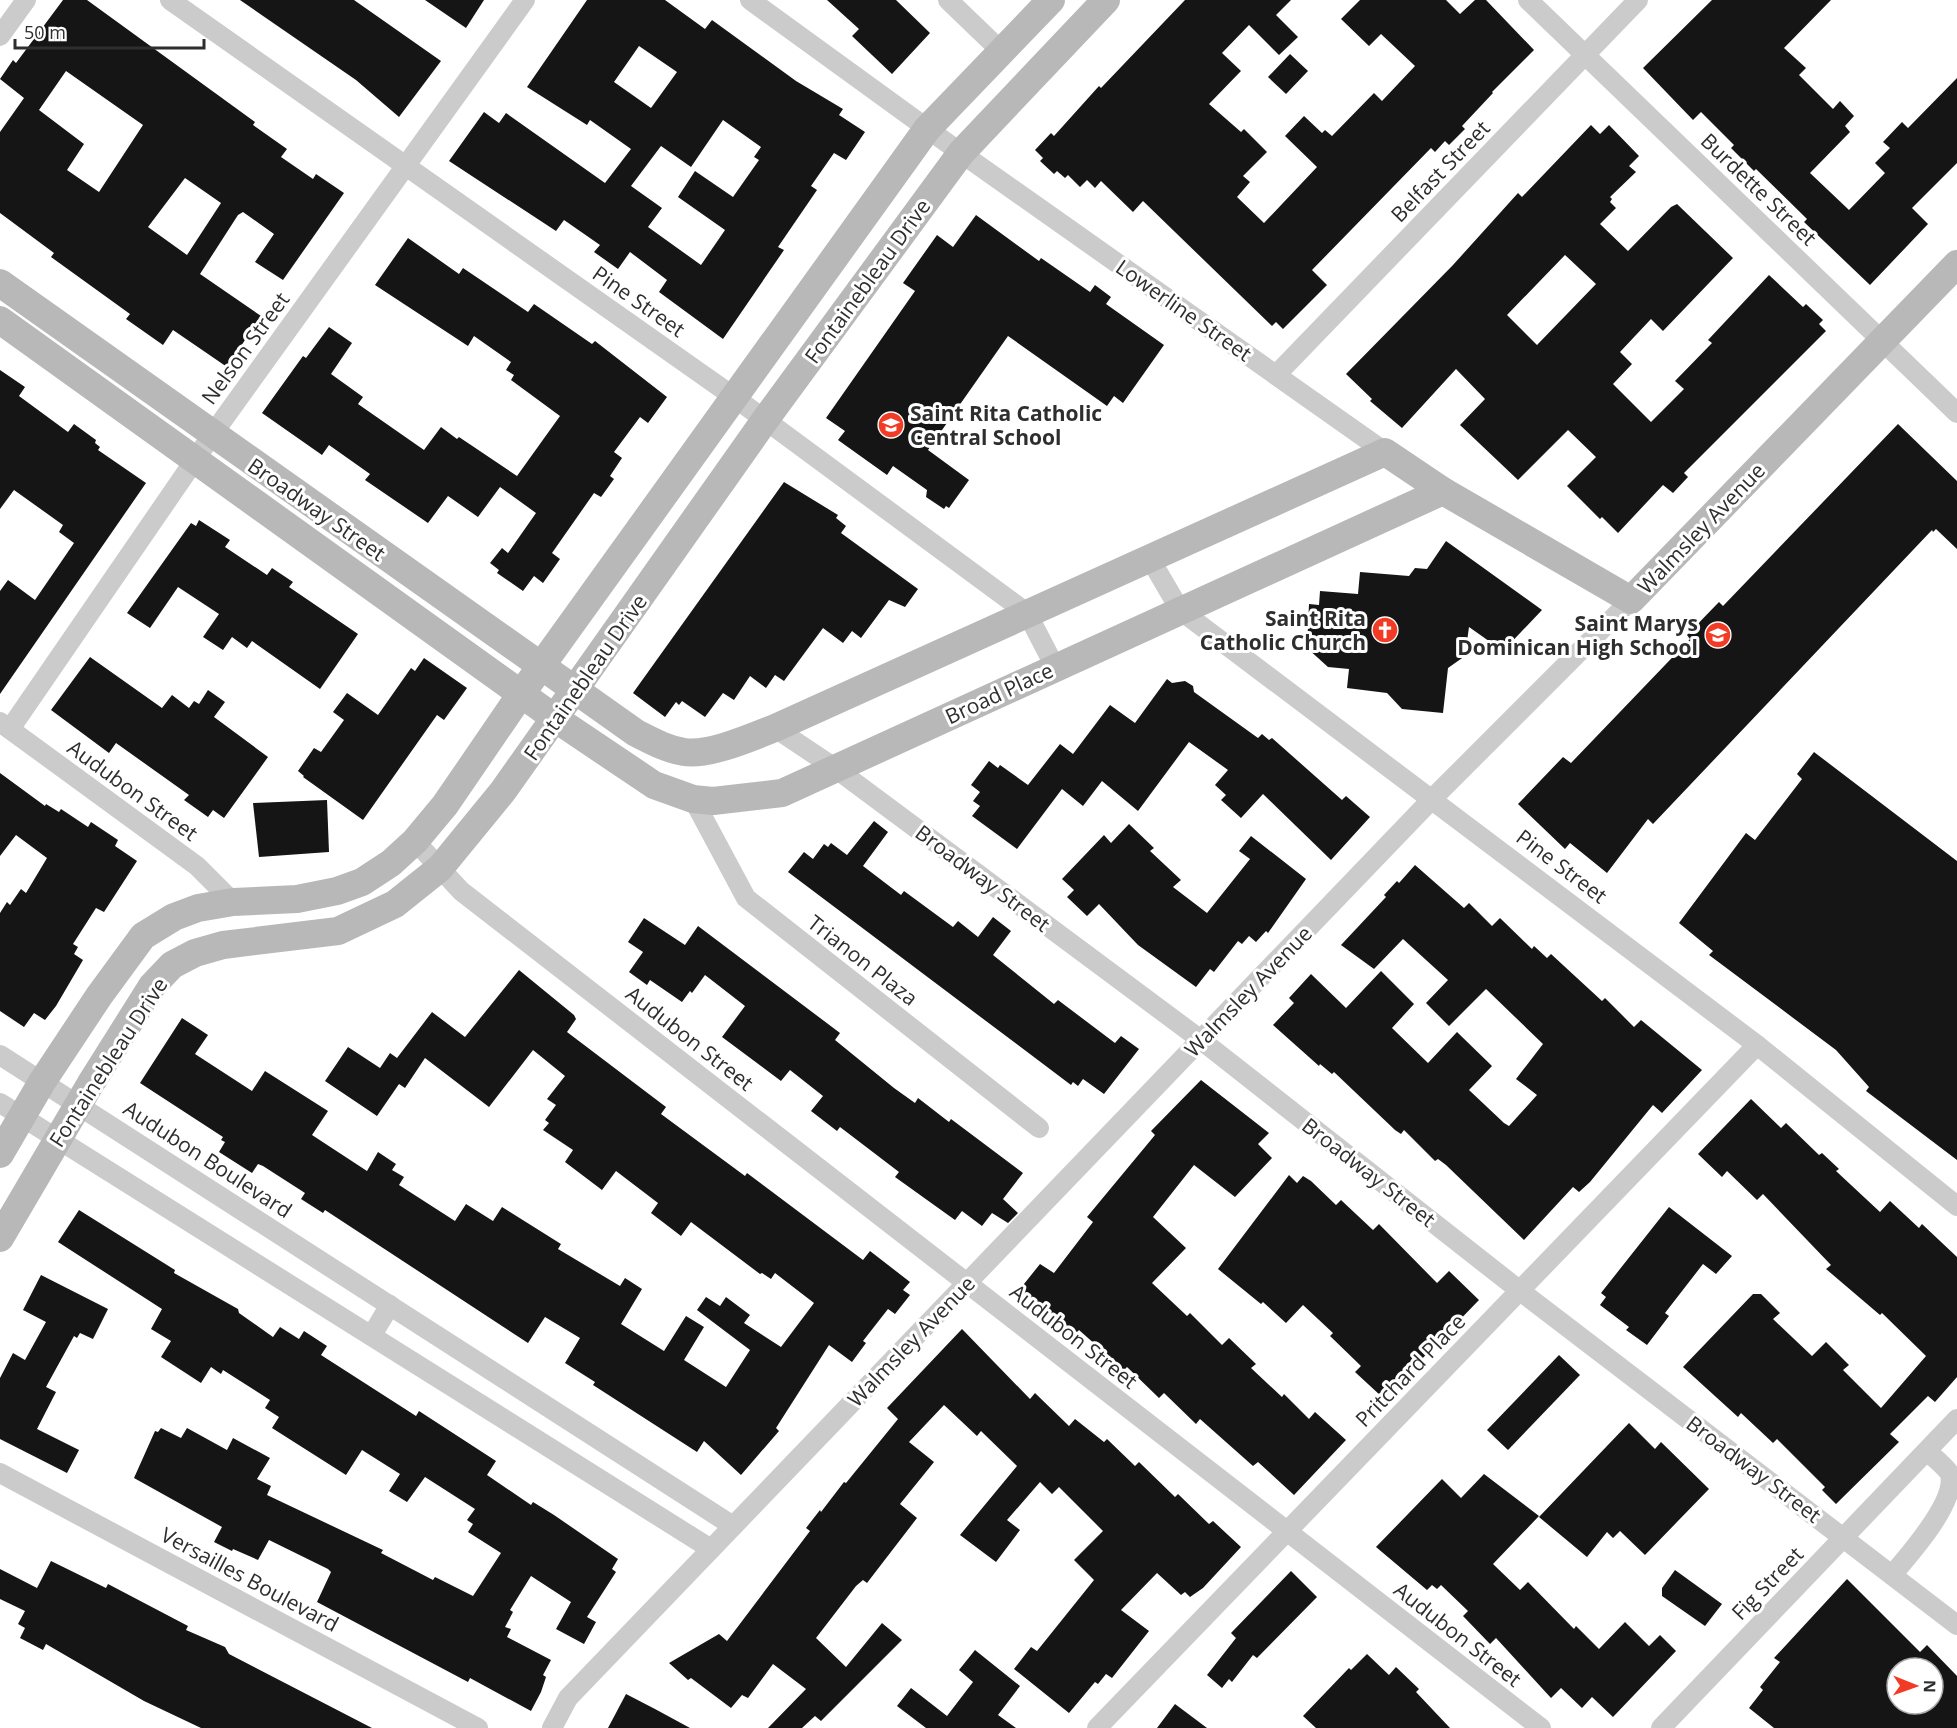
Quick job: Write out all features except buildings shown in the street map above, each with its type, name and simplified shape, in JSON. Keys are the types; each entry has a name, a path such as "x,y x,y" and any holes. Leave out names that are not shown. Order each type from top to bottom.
{"street":[{"path":"0,36 26,0"},
{"name":"Pine Street","path":"170,0 734,397 1027,614 1055,667"},
{"name":"Nelson Street","path":"5,726 525,0"},
{"name":"Lowerline Street","path":"750,0 927,129 1385,452 1443,491 1631,600"},
{"path":"948,0 1001,51"},
{"name":"Fontainebleau Drive","path":"0,1154 10,1110 42,1082 99,996 143,936 174,917 198,908 233,902 297,899 337,891 362,882 392,863 415,841 445,805 521,694 927,129 1052,0"},
{"name":"Fontainebleau Drive","path":"0,1238 78,1104 152,986 172,965 195,953 223,945 338,932 395,904 440,868 503,791 556,719 765,420 961,153 1106,0"},
{"name":"Burdette Street","path":"1528,0 1957,412"},
{"name":"Belfast Street","path":"1276,375 1638,0"},
{"name":"Walmsley Avenue","path":"552,1728 568,1698 733,1526 1432,798 1631,600 1957,264"},
{"name":"Broadway Street","path":"0,283 636,733 661,746 687,753 745,740 775,728 835,768 1201,1040 1519,1290 1845,1537 1957,1625"},
{"name":"Broadway Street","path":"0,320 556,719"},
{"path":"775,728 1385,452"},
{"name":"Broad Place","path":"556,719 654,784 693,799 750,799 782,793 1443,491"},
{"name":"Pine Street","path":"1149,557 1180,610 1757,1045 1957,1206"},
{"name":"Audubon Street","path":"5,726 197,866 233,902"},
{"name":"Trianon Plaza","path":"693,799 746,898 1039,1128"},
{"name":"Audubon Street","path":"415,841 471,899 1541,1728"},
{"name":"Pritchard Place","path":"1097,1728 1757,1045"},
{"name":"Audubon Boulevard","path":"0,1055 733,1526"},
{"path":"10,1110 711,1549"},
{"path":"372,1335 390,1305"},
{"name":"Fig Street","path":"1661,1728 1957,1419"},
{"path":"1892,1575 1946,1513 1954,1488 1950,1475 1927,1451"},
{"name":"Versailles Boulevard","path":"0,1473 478,1728"},
{"path":"647,1509 664,1481"}],"place":[{"name":"Saint Rita Catholic Central School","path":"891,425"},
{"name":"Saint Rita Catholic Church","path":"1385,630"},
{"name":"Saint Marys Dominican High School","path":"1718,635"}]}
